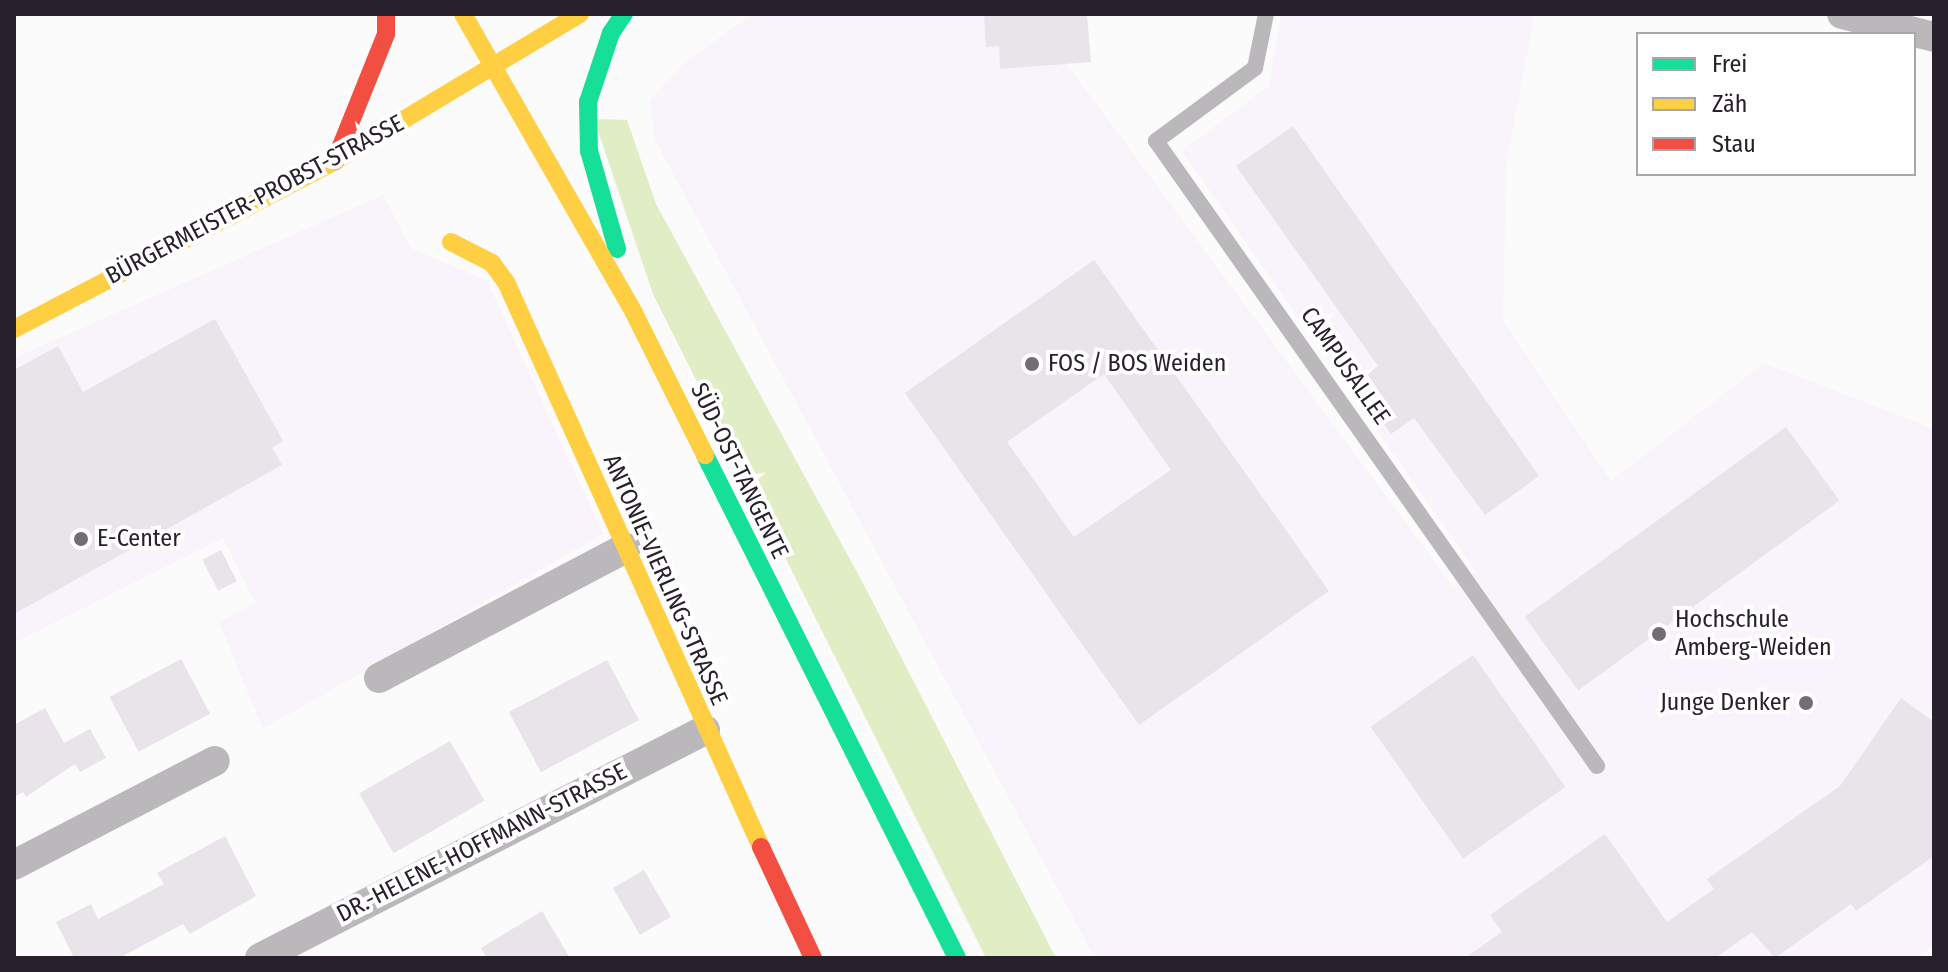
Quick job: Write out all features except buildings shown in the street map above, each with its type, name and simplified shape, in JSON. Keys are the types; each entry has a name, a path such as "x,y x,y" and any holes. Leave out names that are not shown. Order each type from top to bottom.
{"main road":[{"path":"335,161 386,34 386,14"},
{"name":"SÜD-OST-TANGENTE","path":"463,14 634,313 957,958"},
{"name":"BÜRGERMEISTER-PROBST-STRASSE","path":"14,329 335,161 580,14"},
{"path":"624,14 611,33 588,102 589,151 634,313"},
{"name":"ANTONIE-VIERLING-STRASSE","path":"451,242 492,263 506,282 705,730 813,958"}],"street":[{"path":"1842,14 1914,32"},
{"path":"379,678 626,548"},
{"name":"DR.-HELENE-HOFFMANN-STRASSE","path":"260,958 705,730"},
{"path":"14,865 215,761"}],"lane":[{"name":"CAMPUSALLEE","path":"1266,14 1255,68 1156,141 1597,766"}],"shaded area":[{"path":"753,14 1030,14 1454,588 1476,572 1182,151 1269,86 1281,14 1535,14 1506,165 1503,321 1611,481 1764,363 1934,429 1934,946 1917,958 1095,958 655,140 649,101 683,64"},
{"path":"383,195 411,248 487,281 603,534 263,729 219,622 255,603 223,538 14,643 14,358"}],"green space":[{"path":"594,119 627,120 656,204 864,585 1056,958 986,958 653,294"}],"traffic: fast":[{"path":"617,249 589,151 588,102 611,33 624,14"},
{"path":"705,455 957,958"}],"traffic: slow":[{"path":"463,14 634,313 705,455"},
{"path":"14,329 335,161 580,14"},
{"path":"451,242 492,263 506,282 761,847"}],"traffic: jam":[{"path":"335,161 386,34 386,14"},
{"path":"761,847 813,958"}],"place":[{"name":"FOS / BOS Weiden","path":"1032,364"},
{"name":"E-Center","path":"81,539"},
{"name":"Hochschule Amberg-Weiden","path":"1659,634"},
{"name":"Junge Denker","path":"1806,703"}]}
